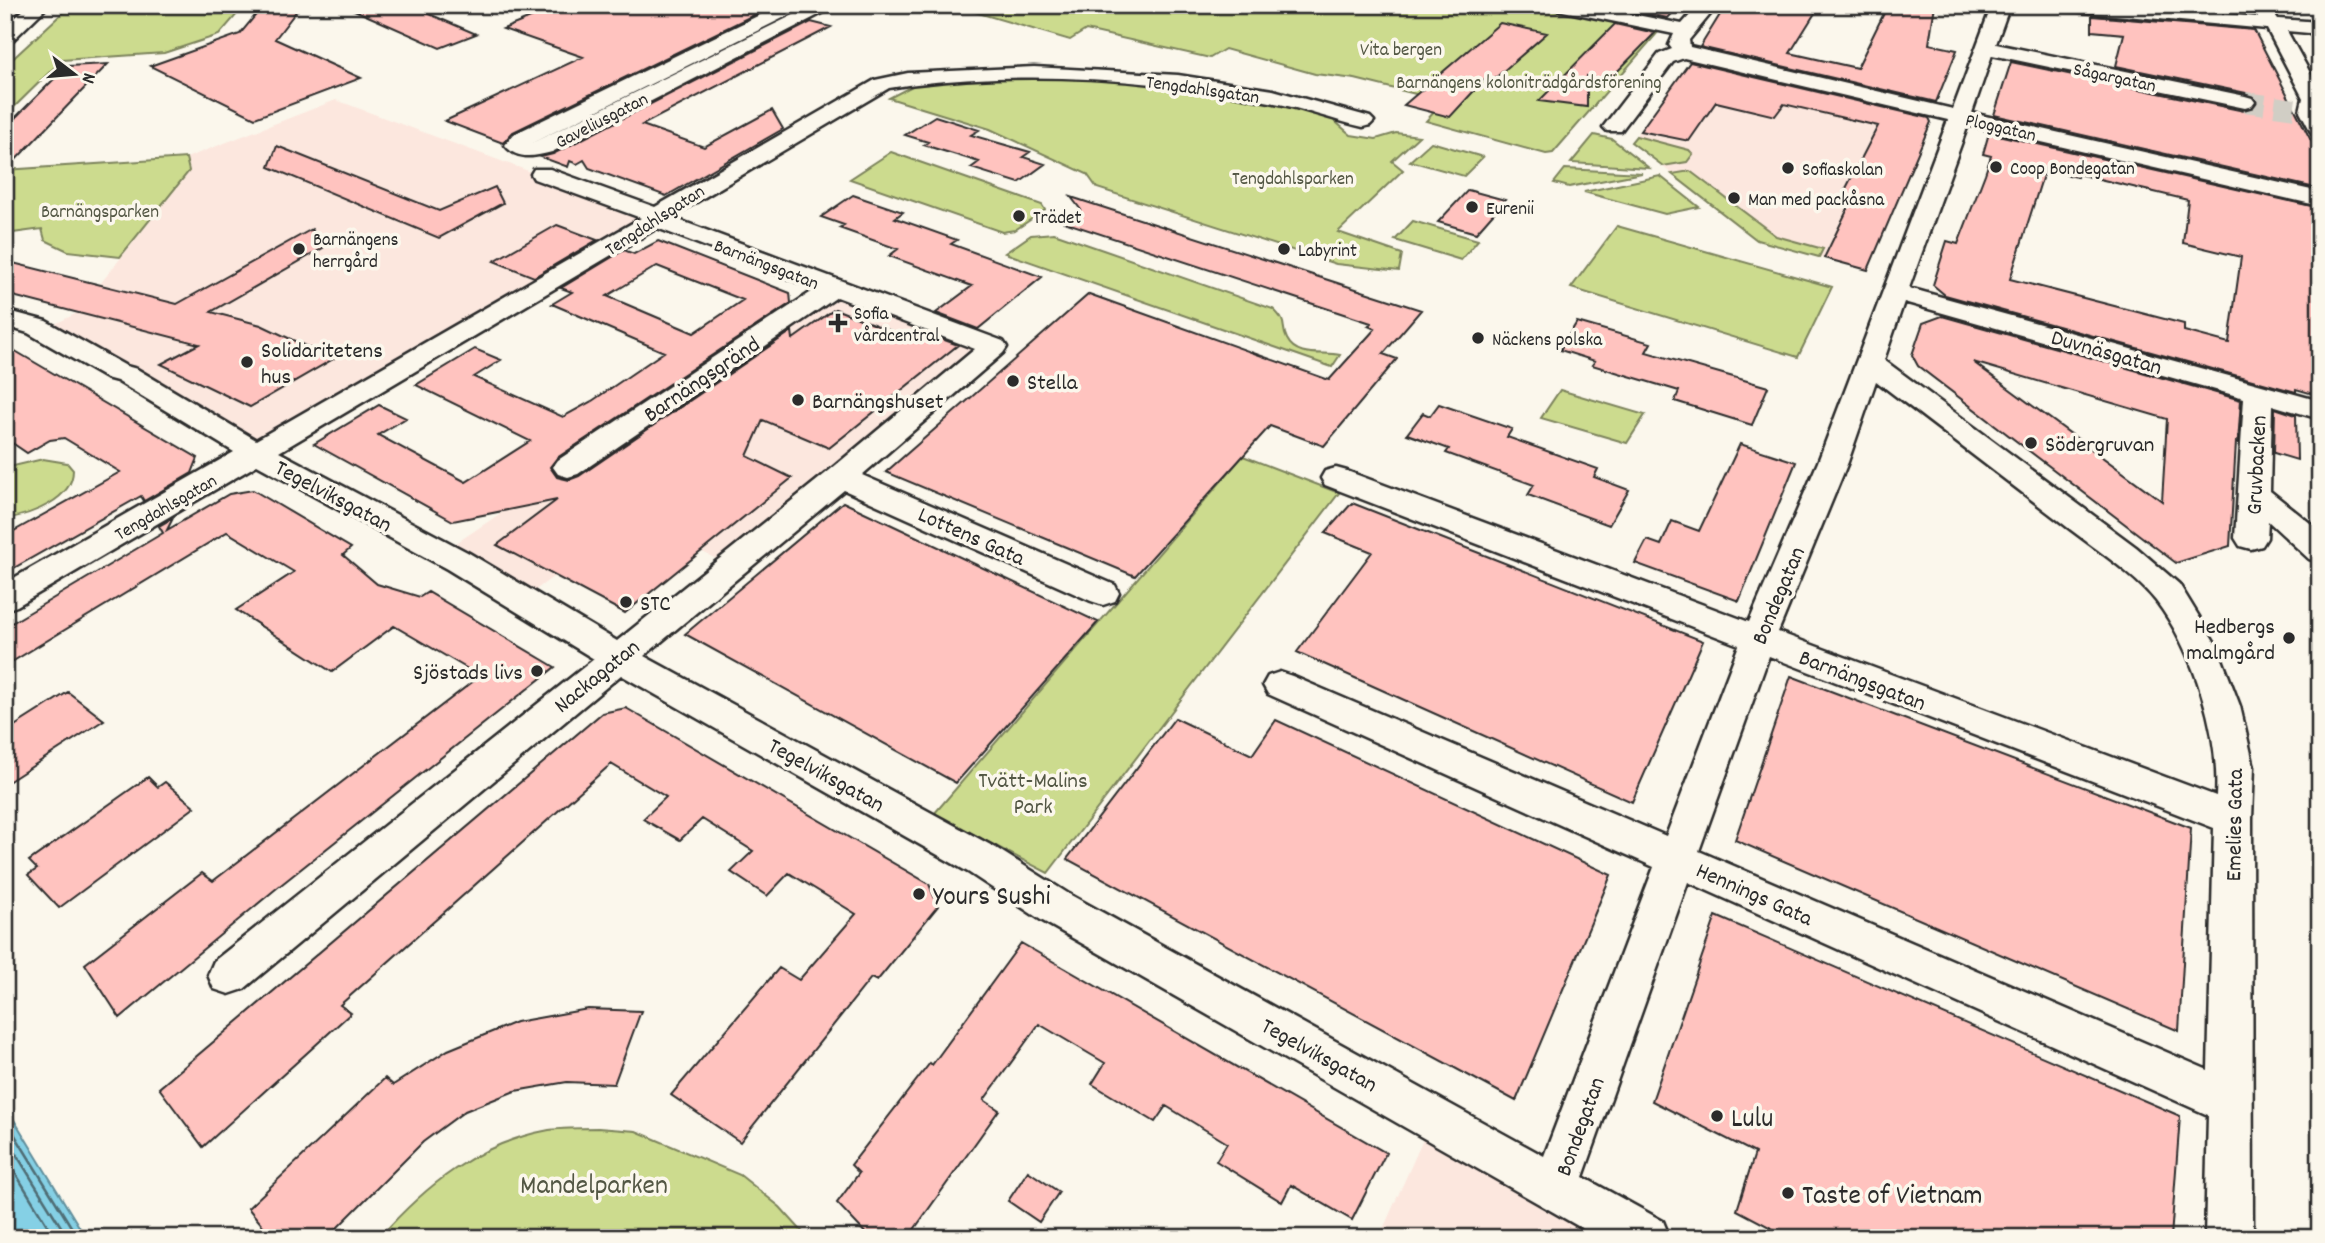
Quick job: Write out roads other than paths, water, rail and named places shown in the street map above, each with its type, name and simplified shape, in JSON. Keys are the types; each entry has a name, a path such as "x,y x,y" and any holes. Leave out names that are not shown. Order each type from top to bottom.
{"street":[{"path":"5,37 40,5"},
{"name":"Gaveliusgatan","path":"795,5 523,139 516,145 520,149 531,151 544,147 829,5"},
{"name":"Ploggatan","path":"1558,5 1686,41 1700,57 2320,199"},
{"path":"1614,127 1666,58 1686,41 1709,5"},
{"name":"Bondegatan","path":"1556,1186 1758,639 1833,462 2001,5"},
{"path":"2061,5 2265,14 2320,28"},
{"path":"2265,14 2284,40 2313,98 2311,115"},
{"path":"710,46 732,53"},
{"name":"Sågargatan","path":"1986,48 2245,102"},
{"name":"Tengdahlsgatan","path":"5,598 257,453 657,218 672,205 874,88 909,78 1004,73 1129,78 1245,92 1319,106 1363,121"},
{"name":"Barnängsgatan","path":"542,174 644,210 670,226 995,347"},
{"name":"Barnängsgränd","path":"568,467 834,288"},
{"name":"Duvnäsgatan","path":"1895,292 2320,410"},
{"name":"Tegelviksgatan","path":"5,318 37,327 116,372 127,375 257,453 458,561 617,657 982,860 1055,907 1646,1238"},
{"name":"Nackagatan","path":"229,975 841,477 995,347"},
{"name":"Emelies Gata","path":"1870,363 2125,555 2167,592 2200,646 2222,706 2236,767 2232,820 2229,1238"},
{"name":"Gruvbacken","path":"2251,538 2258,393"},
{"name":"Lottens Gata","path":"841,477 1103,593"},
{"name":"Barnängsgatan","path":"1336,478 2232,820"},
{"path":"2255,495 2303,533 2320,551"},
{"name":"Hennings Gata","path":"1280,685 2230,1101"}],"water":[{"path":"5,1105 86,1238 5,1238"}],"tunnel":[{"path":"2245,102 2295,109"}],"place":[{"name":"Coop Bondegatan","path":"1996,167"},
{"name":"Sofiaskolan","path":"1788,168"},
{"name":"Man med packåsna","path":"1734,198"},
{"name":"Eurenii","path":"1472,207"},
{"name":"Trädet","path":"1019,216"},
{"name":"Barnängens herrgård","path":"299,249"},
{"name":"Labyrint","path":"1284,249"},
{"name":"Sofia vårdcentral","path":"838,323"},
{"name":"Näckens polska","path":"1478,338"},
{"name":"Solidaritetens hus","path":"247,362"},
{"name":"Stella","path":"1013,381"},
{"name":"Barnängshuset","path":"798,400"},
{"name":"Södergruvan","path":"2031,443"},
{"name":"STC","path":"626,602"},
{"name":"Hedbergs malmgård","path":"2289,638"},
{"name":"Sjöstads livs","path":"537,671"},
{"name":"Yours Sushi","path":"919,894"},
{"name":"Lulu","path":"1717,1116"},
{"name":"Taste of Vietnam","path":"1788,1193"}],"park label":[{"name":"Vita bergen","path":"1401,48"},
{"name":"Barnängens koloniträdgårdsförening","path":"1529,81"},
{"name":"Tengdahlsparken","path":"1293,177"},
{"name":"Barnängsparken","path":"100,210"},
{"name":"Tvätt-Malins Park","path":"1033,792"},
{"name":"Mandelparken","path":"594,1183"}]}
